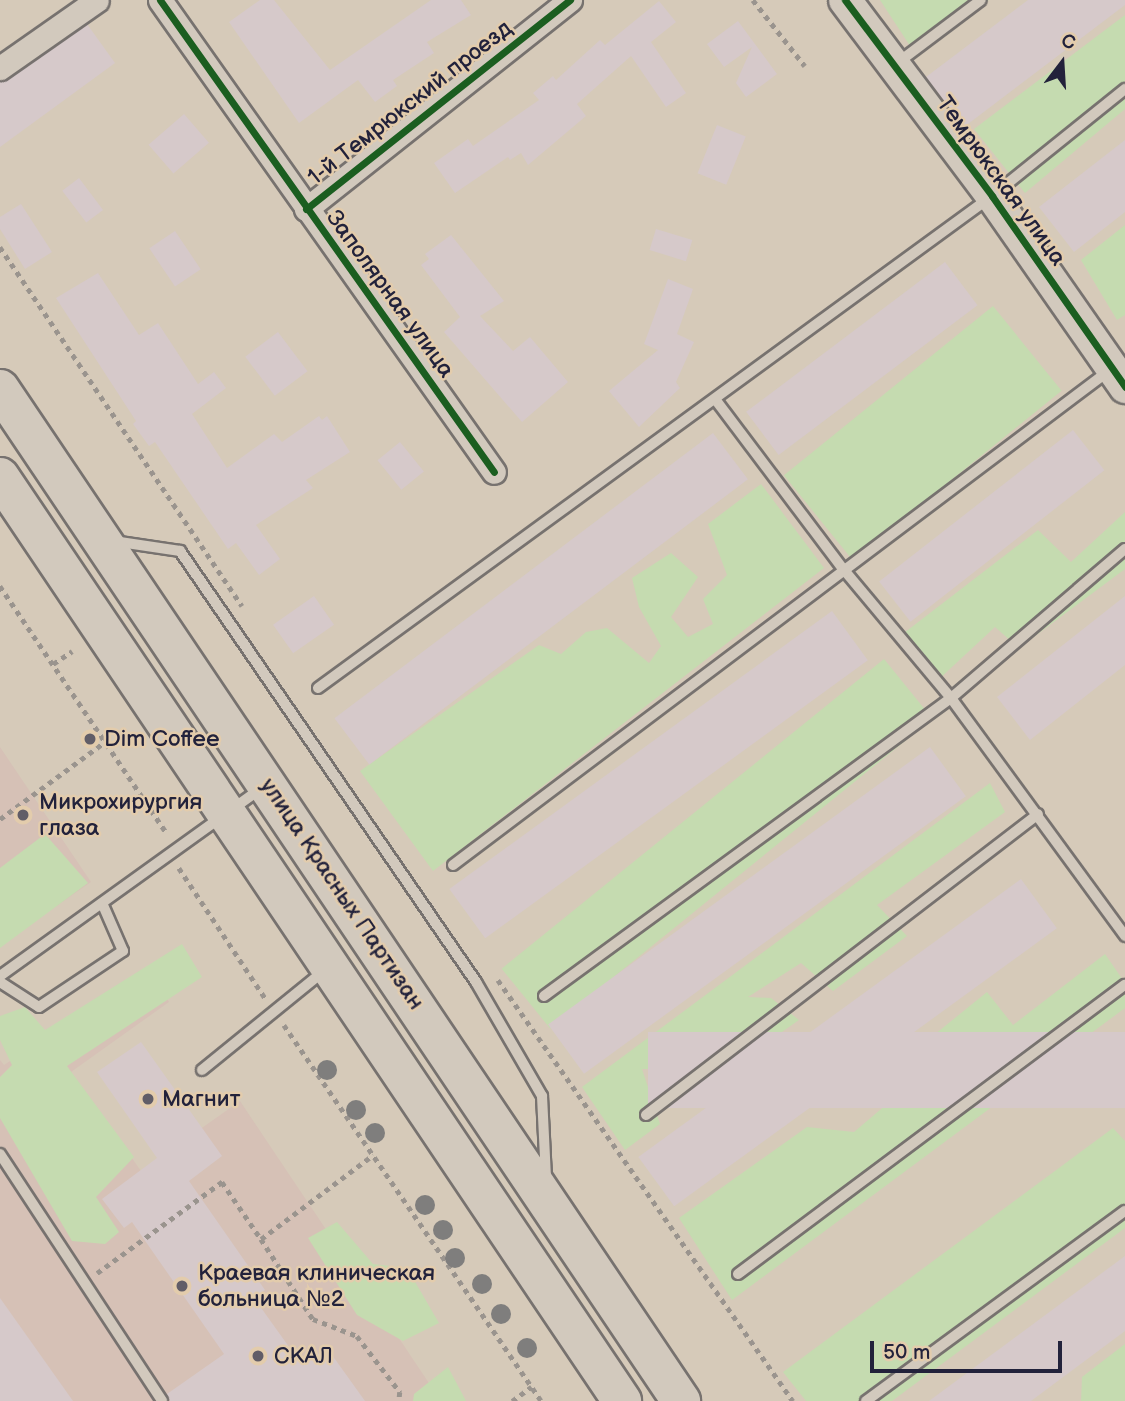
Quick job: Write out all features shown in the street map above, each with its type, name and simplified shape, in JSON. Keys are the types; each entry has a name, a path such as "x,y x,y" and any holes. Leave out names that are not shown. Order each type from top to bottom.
{"highway":[{"name":"улица Красных Партизан","path":"0,389 268,783 681,1401"},
{"path":"3,487 330,966 622,1401"}],"street":[{"path":"0,68 97,0"},
{"name":"Заполярная улица","path":"160,0 494,472"},
{"name":"1-й Темрюкский проезд","path":"306,209 570,0"},
{"name":"Темрюкская улица","path":"845,0 992,197 1119,378"}],"lane":[{"path":"894,66 981,0"},
{"path":"318,688 992,197 1125,89"},
{"path":"453,865 844,570 1119,378"},
{"path":"715,399 844,570 951,698 1125,936"},
{"path":"100,538 180,551 476,982 542,1096 547,1200"},
{"path":"544,996 951,698 1125,550"},
{"path":"102,903 124,951 39,1007 0,979 169,852 268,783"},
{"path":"646,1115 1038,814"},
{"path":"202,1070 276,1014 330,966"},
{"path":"738,1275 1125,985"},
{"path":"0,1154 162,1401"},
{"path":"866,1401 1125,1211"}],"path":[{"path":"753,0 805,66"},
{"path":"0,247 249,617"},
{"path":"0,586 167,831 169,852 276,1014 541,1401"},
{"path":"53,664 72,651"},
{"path":"0,819 106,741"},
{"path":"491,970 793,1401"},
{"path":"261,1239 373,1156"},
{"path":"83,1282 222,1182 313,1319 357,1336 400,1392 399,1401"},
{"path":"512,1401 531,1387"}],"shaded area":[{"name":"Микрохирургия глаза","path":"0,747 91,882 0,945"},
{"name":"Краевая клиническая больница №2","path":"150,970 169,1002 71,1072 141,1171 240,1101 441,1401 0,1401 0,1060 4,1065"}],"green space":[{"path":"880,0 989,0 916,55"},
{"path":"1125,15 1125,109 1025,193 974,129"},
{"path":"1125,225 1125,315 1117,320 1081,260"},
{"path":"993,306 1062,391 853,560 784,475"},
{"path":"761,484 824,568 433,871 360,771 539,645 561,654 586,632 607,628 649,663 661,646 639,607 632,578 671,553 698,577 671,617 688,637 713,624 703,599 727,575 708,524"},
{"path":"1125,512 1125,569 1019,648 995,627 938,680 904,633 1038,530 1071,562"},
{"path":"884,659 932,719 550,1028 502,969"},
{"path":"990,783 1005,812 877,905 907,936 833,991 801,963 748,997 771,998 799,1020 699,1090 676,1069 642,1069 660,1124 625,1150 582,1087"},
{"path":"45,834 88,883 0,948 0,868"},
{"path":"182,944 202,977 67,1066 134,1157 96,1197 119,1232 105,1244 72,1241 0,1118 0,1077 12,1065 0,1040 0,1016 25,1007 45,1030"},
{"path":"1105,954 1125,983 1125,1008 732,1300 679,1218 807,1127 854,1132 907,1087 897,1065 987,992 1013,1025"},
{"path":"1113,1128 1125,1141 1125,1228 892,1401 806,1401 783,1372"},
{"path":"337,1222 373,1264 407,1268 439,1323 403,1341 357,1315 308,1238"},
{"path":"1125,1344 1125,1401 1081,1401 1082,1377"},
{"path":"448,1367 466,1401 413,1401 414,1394"}],"building":[{"path":"260,0 274,0 330,70 431,0 461,0 471,15 427,42 434,53 393,80 397,86 375,102 358,80 299,123 229,22"},
{"path":"1028,0 1125,0 1125,5 964,127 926,77"},
{"path":"659,1 676,22 651,42 686,93 666,107 631,56 577,104 586,116 528,165 521,153 510,160 508,157 455,193 434,163 468,139 473,146 539,100 533,93 553,76 556,80 600,40 605,45"},
{"path":"738,21 777,74 746,97 736,83 752,47 724,67 707,44"},
{"path":"87,24 115,63 0,147 0,82"},
{"path":"184,114 209,143 173,174 149,145"},
{"path":"717,125 746,137 726,185 698,173"},
{"path":"1125,140 1125,212 1074,252 1039,207"},
{"path":"79,178 103,210 86,223 62,191"},
{"path":"21,204 52,252 25,269 0,229 0,217"},
{"path":"656,229 692,240 686,261 650,250"},
{"path":"175,231 201,269 175,286 149,248"},
{"path":"451,235 504,301 480,316 513,351 530,337 568,382 522,422 444,332 460,317 421,265 429,259 425,254"},
{"path":"945,262 977,305 779,455 746,412"},
{"path":"98,273 139,335 158,323 198,384 214,372 226,388 192,414 227,468 274,434 282,442 319,416 322,420 327,416 350,452 306,480 313,488 256,525 280,559 259,575 236,543 228,549 155,442 149,446 133,424 136,421 56,298"},
{"path":"668,279 693,289 677,334 694,342 676,382 680,388 639,427 609,391 658,350 644,344"},
{"path":"278,332 307,371 275,396 245,357"},
{"path":"1073,430 1104,470 911,622 879,581"},
{"path":"713,433 748,479 369,765 334,718"},
{"path":"400,442 424,472 401,490 377,460"},
{"path":"314,596 334,625 293,653 273,625"},
{"path":"1125,596 1125,665 1030,740 997,697"},
{"path":"832,611 868,660 485,938 449,889"},
{"path":"930,747 966,796 584,1074 548,1024"},
{"path":"1021,879 1057,928 674,1206 638,1157"},
{"path":"648,1032 1125,1032 1125,1108 648,1108"},
{"path":"141,1042 222,1156 189,1181 265,1290 254,1298 302,1365 327,1348 365,1401 170,1401 167,1394 224,1354 132,1222 124,1228 102,1199 157,1158 97,1072"},
{"path":"1125,1256 1125,1331 1031,1401 929,1401"},
{"path":"0,1298 73,1401 0,1401"}],"cycle path":[{"path":"160,0 494,472"},
{"path":"306,209 570,0"},
{"path":"845,0 992,196 1125,387"}],"place":[{"name":"Dim Coffee","path":"90,739"},
{"name":"Микрохирургия глаза","path":"23,815"},
{"name":"Магнит","path":"148,1099"},
{"name":"Краевая клиническая больница №2","path":"182,1286"},
{"name":"СКАЛ","path":"258,1356"}]}
